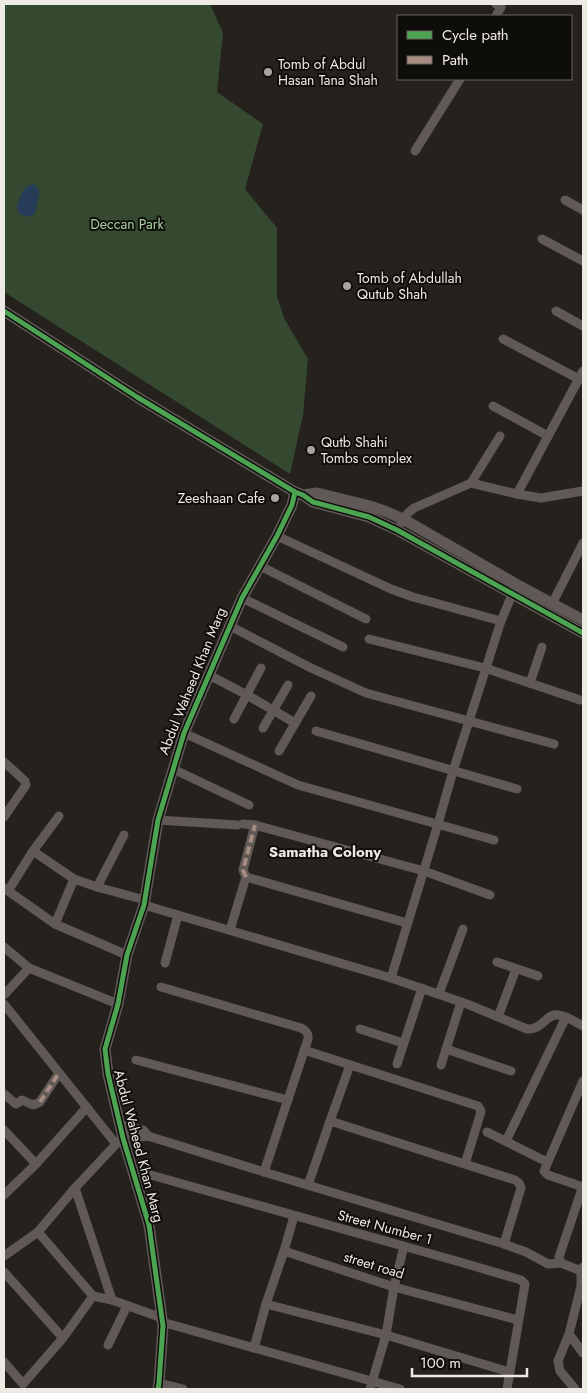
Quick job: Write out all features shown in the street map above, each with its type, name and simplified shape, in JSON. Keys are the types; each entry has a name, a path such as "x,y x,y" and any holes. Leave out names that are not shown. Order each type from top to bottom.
{"street":[{"path":"496,4 501,7 497,15"},
{"path":"415,151 459,80"},
{"path":"565,200 583,210"},
{"path":"542,239 583,261"},
{"path":"4,311 137,397 314,502 369,517 514,589 552,604 583,620"},
{"path":"556,311 583,326"},
{"path":"504,339 581,375 517,494"},
{"path":"493,406 548,436"},
{"path":"398,530 403,519 414,508 471,483 500,436"},
{"path":"471,483 541,498 581,491 583,482"},
{"path":"299,493 317,493 370,506 403,519 583,633"},
{"name":"Abdul Waheed Khan Marg","path":"158,1386 162,1320 149,1224 133,1170 120,1135 105,1049 118,1004 127,955 144,903 158,820 184,733 242,598 299,493"},
{"path":"277,536 391,589 413,597 501,621"},
{"path":"552,604 583,543"},
{"path":"260,566 366,619"},
{"path":"391,978 469,721 501,621 514,589"},
{"path":"242,598 343,647"},
{"path":"230,626 311,668 366,693 554,744"},
{"path":"369,639 486,668 580,700"},
{"path":"530,683 542,647"},
{"path":"234,719 261,668"},
{"path":"209,675 295,723"},
{"path":"263,728 288,685"},
{"path":"279,751 311,696"},
{"path":"316,732 517,789"},
{"path":"184,733 298,785 494,840"},
{"path":"4,762 25,781 26,785 4,817"},
{"path":"174,769 249,805"},
{"path":"59,816 6,890 55,924 127,955"},
{"path":"158,820 255,824 424,871 490,895"},
{"path":"230,930 246,877 243,870 255,824"},
{"path":"97,887 124,835"},
{"path":"33,852 74,879 178,915 422,988 520,1027 533,1029 540,1026 549,1016 556,1014 583,1026"},
{"path":"246,877 407,923"},
{"path":"55,924 74,879"},
{"path":"165,963 178,915"},
{"path":"439,994 462,930"},
{"path":"4,947 29,968 118,1004"},
{"path":"497,962 538,976"},
{"path":"4,996 29,968"},
{"path":"498,1017 516,968"},
{"path":"161,987 305,1030 308,1036 304,1050 264,1172"},
{"path":"397,1064 422,988"},
{"path":"441,1065 461,1002"},
{"path":"4,1004 87,1107 120,1135 148,1136 504,1244 526,1252 548,1264 561,1263 582,1269 582,1287 558,1366 560,1371 576,1389"},
{"path":"506,1141 566,1017"},
{"path":"360,1029 404,1043"},
{"path":"446,1049 511,1071"},
{"path":"304,1050 478,1106 481,1111 465,1164"},
{"path":"136,1060 288,1100"},
{"path":"308,1185 350,1065"},
{"path":"4,1094 16,1104 22,1100 33,1105 40,1102 59,1073"},
{"path":"561,1263 559,1257 579,1209 583,1187 548,1175 544,1171 583,1081"},
{"path":"4,1195 36,1164 87,1107"},
{"path":"330,1121 515,1180 521,1188 504,1244"},
{"path":"4,1130 36,1164"},
{"path":"487,1132 547,1162"},
{"path":"4,1256 38,1232 120,1135"},
{"name":"Street Number 1","path":"133,1170 521,1280 525,1284 507,1389"},
{"path":"75,1188 112,1300"},
{"path":"254,1348 270,1305 294,1216"},
{"path":"38,1232 92,1296 112,1300 162,1320 371,1385 400,1389"},
{"path":"371,1385 386,1335 394,1286 404,1246"},
{"name":"street road","path":"284,1251 394,1286 518,1320"},
{"path":"4,1272 63,1338"},
{"path":"4,1362 23,1384 63,1338 92,1296"},
{"path":"270,1305 386,1335 510,1372"},
{"path":"108,1345 127,1306"},
{"path":"568,1334 583,1353"},
{"path":"158,1386 183,1389"}],"green space":[{"name":"Deccan Park","path":"4,4 210,4 223,33 217,92 263,124 245,189 277,228 277,296 284,318 308,359 303,415 290,474 4,292"}],"water":[{"path":"34,184 39,190 35,213 30,216 24,216 18,211 18,202 27,186"}],"marked path":[{"path":"246,877 243,870 255,825"},
{"path":"40,1102 59,1073"}],"cycle path":[{"path":"4,311 137,397 295,492 313,502 369,517 397,530 583,633"},
{"path":"158,1389 163,1326 149,1225 123,1138 108,1074 105,1049 118,1004 127,955 144,905 158,820 184,733 242,598 277,536 292,505 295,492"}],"place":[{"name":"Tomb of Abdul Hasan Tana Shah","path":"268,72"},
{"name":"Tomb of Abdullah Qutub Shah","path":"347,286"},
{"name":"Qutb Shahi Tombs complex","path":"311,450"},
{"name":"Zeeshaan Cafe","path":"275,498"}],"district":[{"name":"Samatha Colony","path":"325,852"}]}
